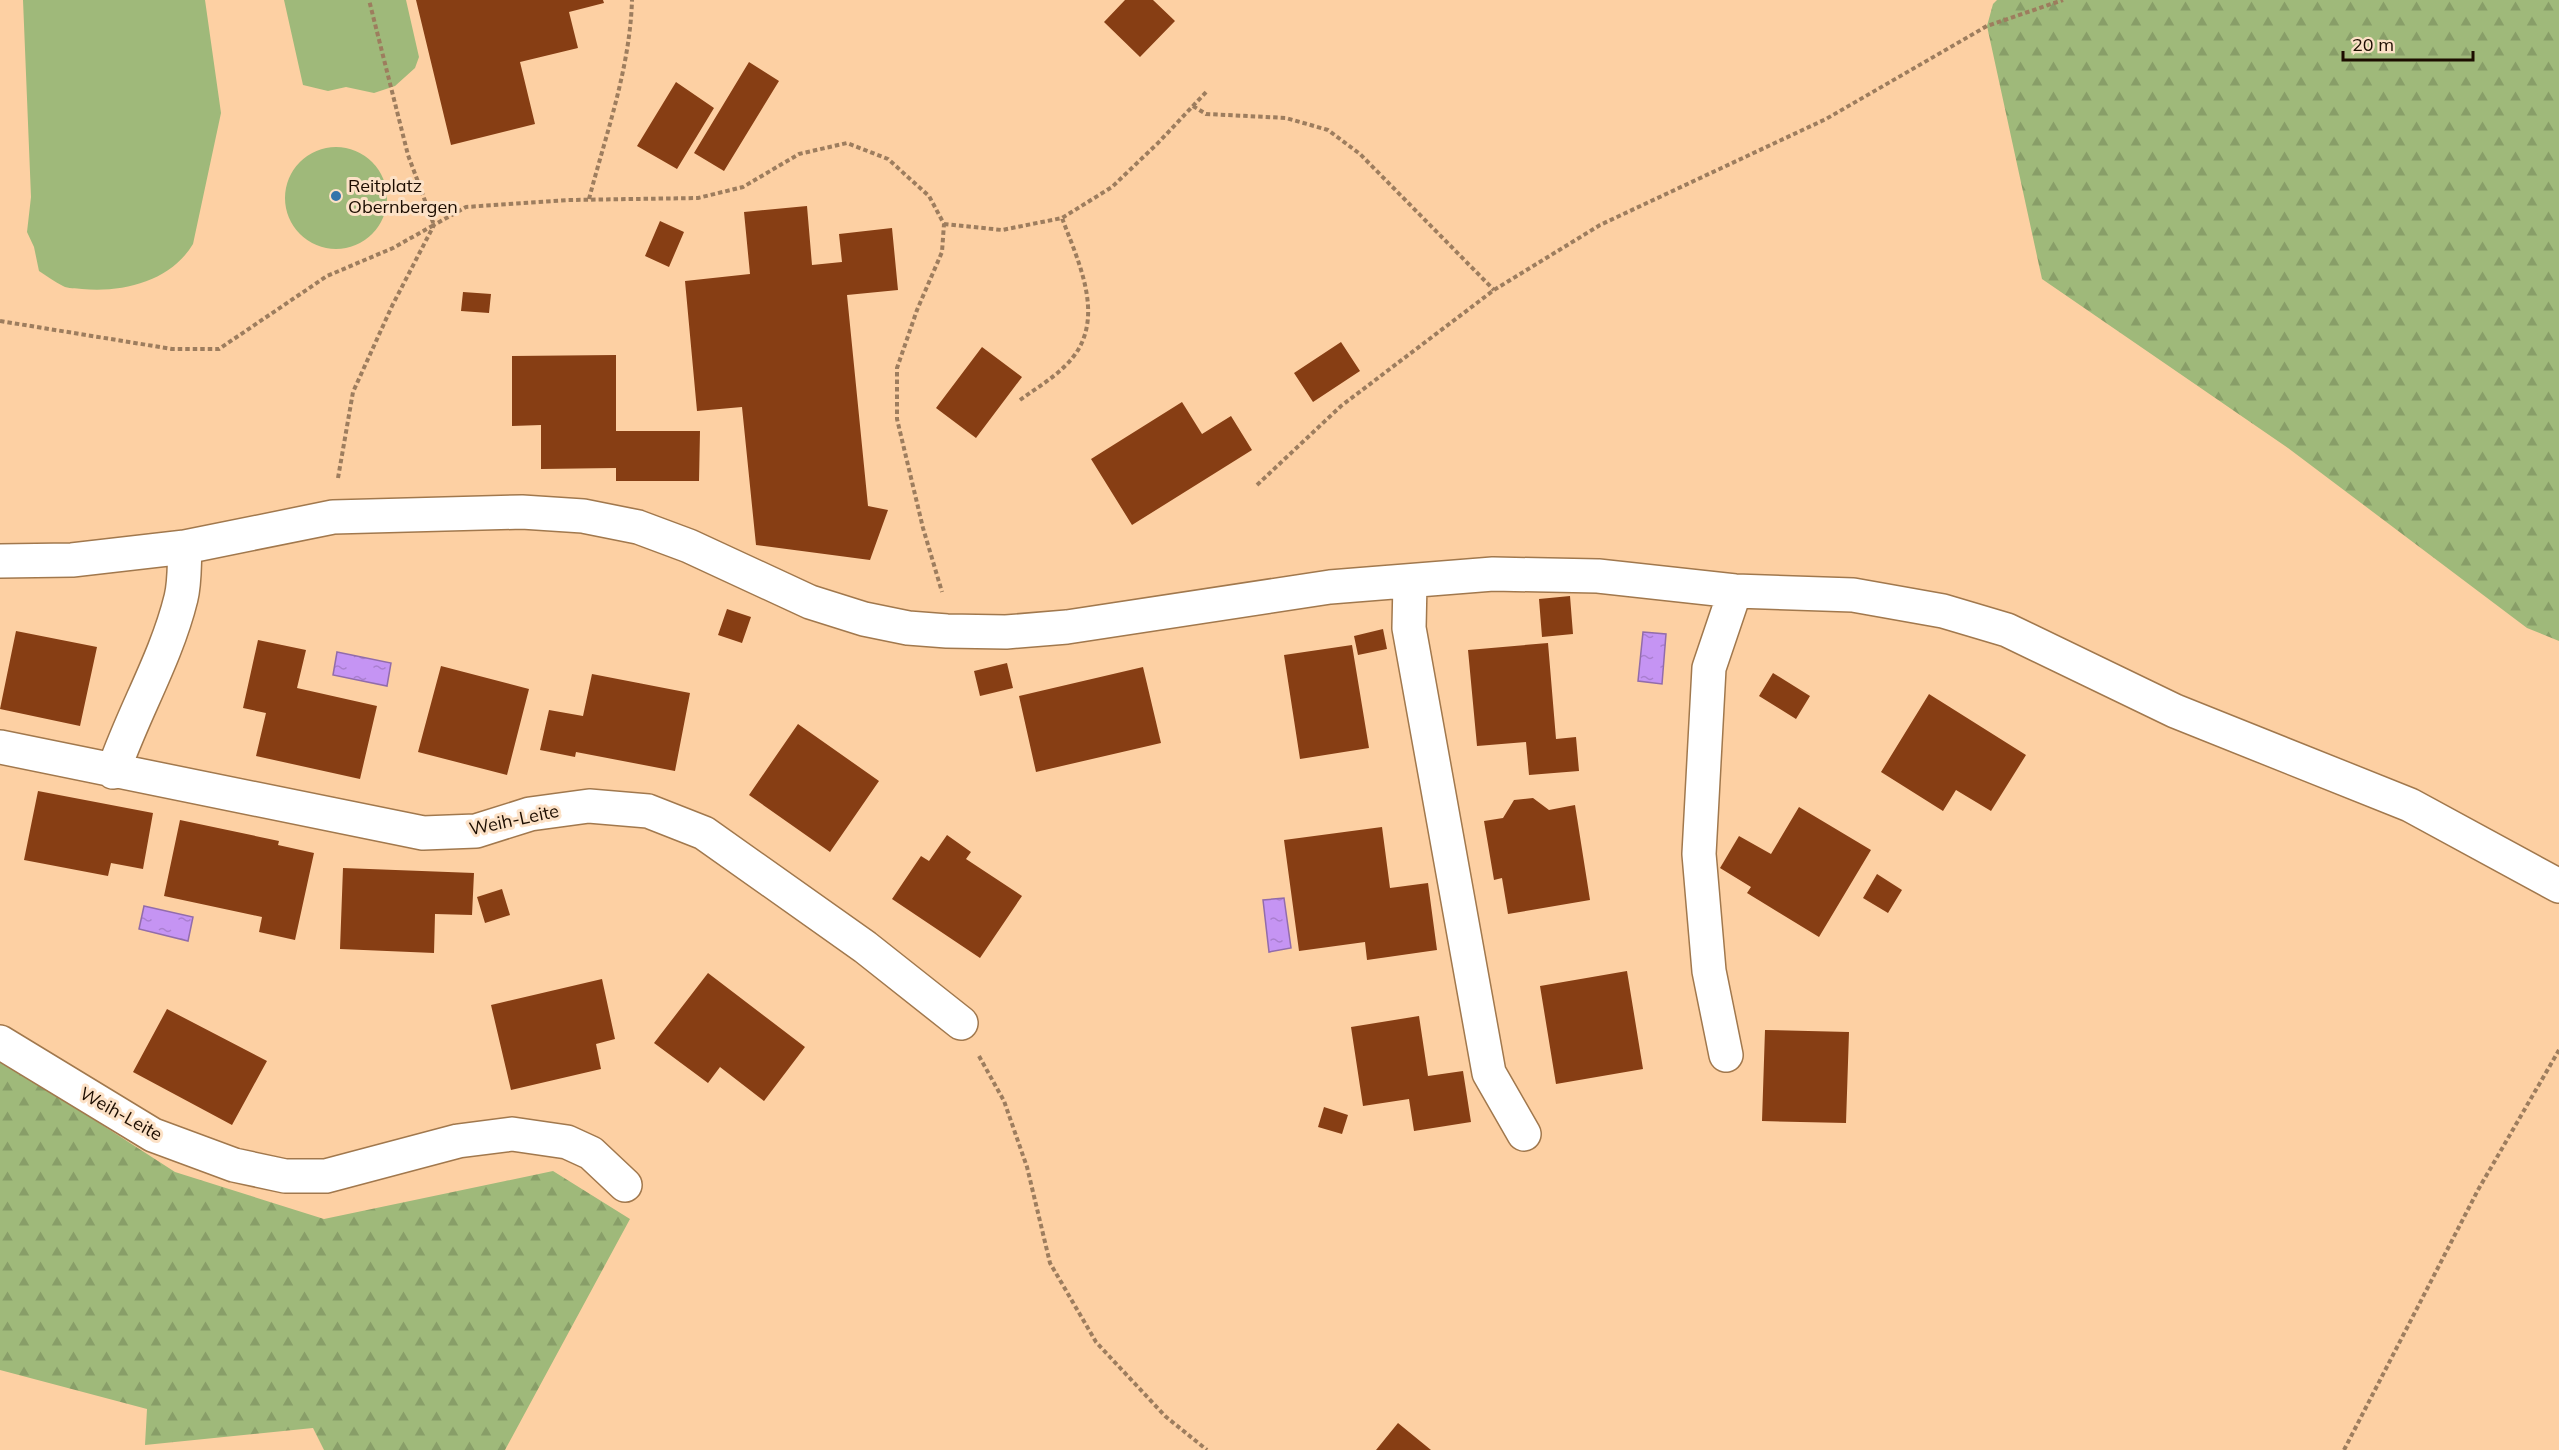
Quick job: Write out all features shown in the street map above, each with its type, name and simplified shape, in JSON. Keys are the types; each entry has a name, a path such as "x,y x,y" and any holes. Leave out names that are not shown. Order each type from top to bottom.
{"street":[{"path":"0,561 72,560 185,547 333,517 510,512 583,516 638,527 689,546 810,602 864,619 908,628 946,631 1006,632 1067,627 1330,587 1493,574 1598,576 1735,591 1853,595 1943,611 2007,630 2175,711 2410,805 2559,886"},
{"path":"113,771 126,734 166,646 182,596 185,547"},
{"path":"1410,582 1409,628 1489,1073 1524,1134"},
{"path":"1726,1055 1709,971 1699,854 1709,668 1735,591"},
{"name":"Weih-Leite","path":"0,747 423,833 476,831 530,814 590,806 648,811 704,833 865,946 961,1023"},
{"name":"Weih-Leite","path":"0,1042 153,1135 234,1165 285,1176 326,1176 458,1141 512,1134 567,1142 591,1153 625,1185"}],"path":[{"path":"333,517 353,392 392,306 434,225 408,155 369,0"},
{"path":"589,199 619,90 632,22 632,0"},
{"path":"1257,485 1341,406 1494,290 1600,225 1826,119 1987,26 2063,0"},
{"path":"944,224 1002,230 1062,218 1112,187 1208,90"},
{"path":"1192,106 1206,114 1286,118 1328,130 1360,154 1494,290"},
{"path":"0,321 171,349 219,349 327,276 393,248 466,207 589,199 698,198 743,187 799,154 847,143 888,159 929,196 944,224 942,252 916,310 897,368 897,419 923,528 941,586 946,631"},
{"path":"1020,400 1066,365 1086,338 1089,312 1082,273 1062,218"},
{"path":"961,1023 1004,1101 1027,1167 1050,1263 1096,1342 1165,1416 1207,1450"},
{"path":"2344,1450 2478,1190 2559,1050"}],"green space":[{"path":"23,0 205,0 221,113 193,244 184,257 159,276 129,286 98,290 65,287 39,271 34,247 27,232 31,197"},
{"path":"284,0 406,0 419,57 415,68 395,86 374,93 346,87 328,91 303,85"},
{"path":"1997,0 2559,0 2559,641 2527,628 2288,448 2042,279 1987,26 1993,4"},
{"name":"Reitplatz Obernbergen","path":"336,147 355,151 372,162 383,179 387,198 383,217 372,234 355,245 336,249 317,245 300,234 289,217 285,198 289,179 300,162 317,151"},
{"path":"0,1059 175,1172 324,1219 553,1171 630,1219 505,1450 324,1450 313,1428 145,1445 147,1409 0,1370"}],"water":[{"path":"1643,632 1666,634 1662,684 1638,681"},
{"path":"337,652 391,663 387,686 333,675"},
{"path":"1284,898 1291,948 1269,952 1263,900"},
{"path":"144,906 193,917 188,941 139,929"}],"building":[{"path":"416,0 603,0 604,3 569,12 578,48 520,62 535,124 451,145"},
{"path":"1125,0 1153,0 1175,21 1140,57 1104,22"},
{"path":"749,62 779,81 724,171 694,153"},
{"path":"676,82 714,108 677,169 637,146"},
{"path":"807,206 812,265 842,262 839,234 892,228 898,290 847,295 868,506 888,510 870,560 756,545 742,407 697,411 685,281 750,274 744,212"},
{"path":"660,221 684,232 669,267 645,256"},
{"path":"463,292 491,294 489,313 461,311"},
{"path":"1341,342 1360,371 1313,402 1294,373"},
{"path":"982,347 1022,377 976,438 936,408"},
{"path":"616,355 616,431 700,431 699,481 616,481 616,468 541,469 541,425 512,426 512,356"},
{"path":"1182,402 1202,434 1231,416 1252,450 1132,525 1091,459"},
{"path":"1570,596 1573,634 1542,637 1539,599"},
{"path":"727,609 751,617 742,643 718,635"},
{"path":"1383,629 1387,649 1358,655 1354,636"},
{"path":"16,631 97,647 80,726 0,709"},
{"path":"258,640 306,650 297,688 377,706 360,779 256,756 266,713 243,708"},
{"path":"1548,643 1556,739 1576,737 1579,771 1529,775 1526,742 1477,746 1468,650"},
{"path":"1352,645 1369,748 1300,759 1284,655"},
{"path":"1007,663 1013,688 980,696 974,671"},
{"path":"441,666 529,689 507,775 418,752"},
{"path":"1143,667 1161,743 1036,772 1019,696"},
{"path":"1773,673 1810,696 1796,719 1759,696"},
{"path":"592,674 690,693 675,771 576,752 575,757 540,750 549,710 583,716"},
{"path":"1929,694 2026,755 1991,811 1956,790 1943,811 1881,772"},
{"path":"798,724 879,781 830,852 749,795"},
{"path":"38,791 153,813 143,869 111,863 108,876 24,860"},
{"path":"1533,798 1549,810 1575,805 1590,900 1508,914 1502,878 1494,880 1484,821 1503,818 1514,800"},
{"path":"1799,807 1871,850 1819,937 1747,893 1751,887 1720,868 1739,836 1771,854"},
{"path":"180,820 279,841 278,845 314,853 295,940 259,932 262,917 164,896"},
{"path":"1382,827 1390,888 1428,883 1437,950 1367,960 1365,942 1299,951 1284,840"},
{"path":"947,835 971,852 966,859 1022,896 980,958 892,899 921,856 929,861"},
{"path":"343,868 474,873 472,915 435,914 434,953 340,949"},
{"path":"1877,874 1902,890 1888,913 1863,898"},
{"path":"502,889 510,915 485,923 477,897"},
{"path":"1627,971 1643,1069 1556,1084 1540,986"},
{"path":"708,973 805,1047 764,1101 720,1067 708,1083 654,1043"},
{"path":"602,979 615,1039 596,1044 601,1069 511,1090 491,1005"},
{"path":"167,1009 267,1061 232,1125 133,1072"},
{"path":"1419,1016 1428,1076 1463,1071 1471,1122 1414,1131 1409,1099 1363,1106 1351,1027"},
{"path":"1765,1030 1849,1032 1846,1123 1762,1121"},
{"path":"1324,1107 1348,1115 1342,1134 1318,1127"},
{"path":"1398,1423 1431,1450 1376,1450"}],"place":[{"name":"Reitplatz Obernbergen","path":"336,196"}]}
